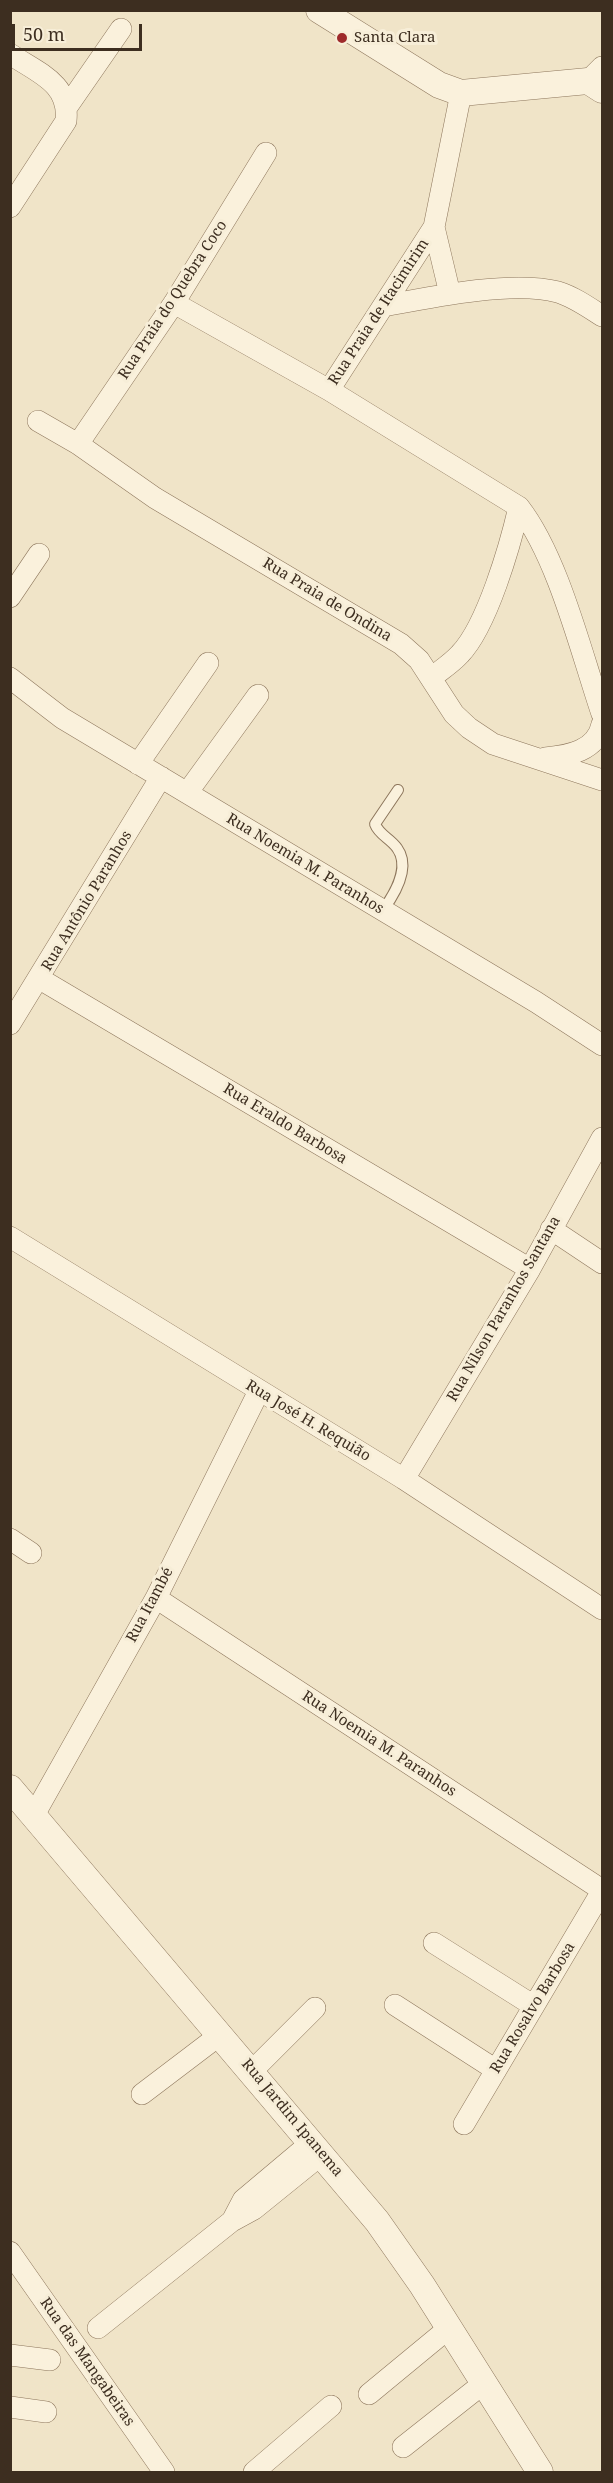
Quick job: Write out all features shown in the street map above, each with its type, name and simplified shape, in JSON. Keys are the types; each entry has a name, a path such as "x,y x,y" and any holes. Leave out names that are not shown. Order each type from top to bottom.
{"street":[{"path":"319,10 429,79 461,93 598,79"},
{"path":"10,207 66,121 67,107 121,29"},
{"path":"10,54 56,85 67,107"},
{"name":"Rua Praia de Itacimirim","path":"329,390 434,227 461,93"},
{"name":"Rua Praia do Quebra Coco","path":"78,444 174,303 266,153"},
{"path":"434,227 450,294"},
{"path":"384,306 450,294 546,290 561,293 603,316"},
{"path":"174,303 329,390 519,507 532,524 552,568 603,714"},
{"name":"Rua Praia de Ondina","path":"38,421 78,444 154,498 401,644 419,660 454,714 469,729 494,744 603,780"},
{"path":"431,678 461,654 475,631 508,555 519,507"},
{"path":"10,597 39,554"},
{"path":"138,764 208,663"},
{"name":"Rua Noemia M. Paranhos","path":"10,678 62,718 603,1045"},
{"path":"187,793 258,695"},
{"path":"541,758 569,755 584,749 594,741 603,724"},
{"name":"Rua Antônio Paranhos","path":"10,1024 40,979 161,777"},
{"name":"Rua Eraldo Barbosa","path":"40,979 530,1269"},
{"name":"Rua Nilson Paranhos Santana","path":"404,1479 530,1269 603,1138"},
{"path":"551,1229 603,1263"},
{"name":"Rua José H. Requião","path":"10,1237 404,1479 603,1609"},
{"name":"Rua Itambé","path":"34,1815 156,1598 259,1391"},
{"path":"10,1539 31,1553"},
{"name":"Rua Noemia M. Paranhos","path":"156,1598 603,1891"},
{"name":"Rua Jardim Ipanema","path":"10,1788 221,2034 377,2221 449,2328 540,2472"},
{"name":"Rua Rosalvo Barbosa","path":"464,2124 603,1891"},
{"path":"434,1944 534,2006"},
{"path":"395,2005 496,2070"},
{"path":"252,2071 315,2008"},
{"path":"142,2094 221,2034"},
{"path":"99,2328 232,2221 243,2200 317,2148"},
{"name":"Rua das Mangabeiras","path":"10,2252 164,2472"},
{"path":"369,2394 449,2328"},
{"path":"10,2355 50,2360"},
{"path":"403,2447 484,2383"},
{"path":"254,2472 331,2406"},
{"path":"10,2407 46,2412"}],"lane":[{"path":"383,910 396,892 401,859 399,850 377,831 375,824 398,790"}],"place":[{"name":"Santa Clara","path":"342,38"}]}
